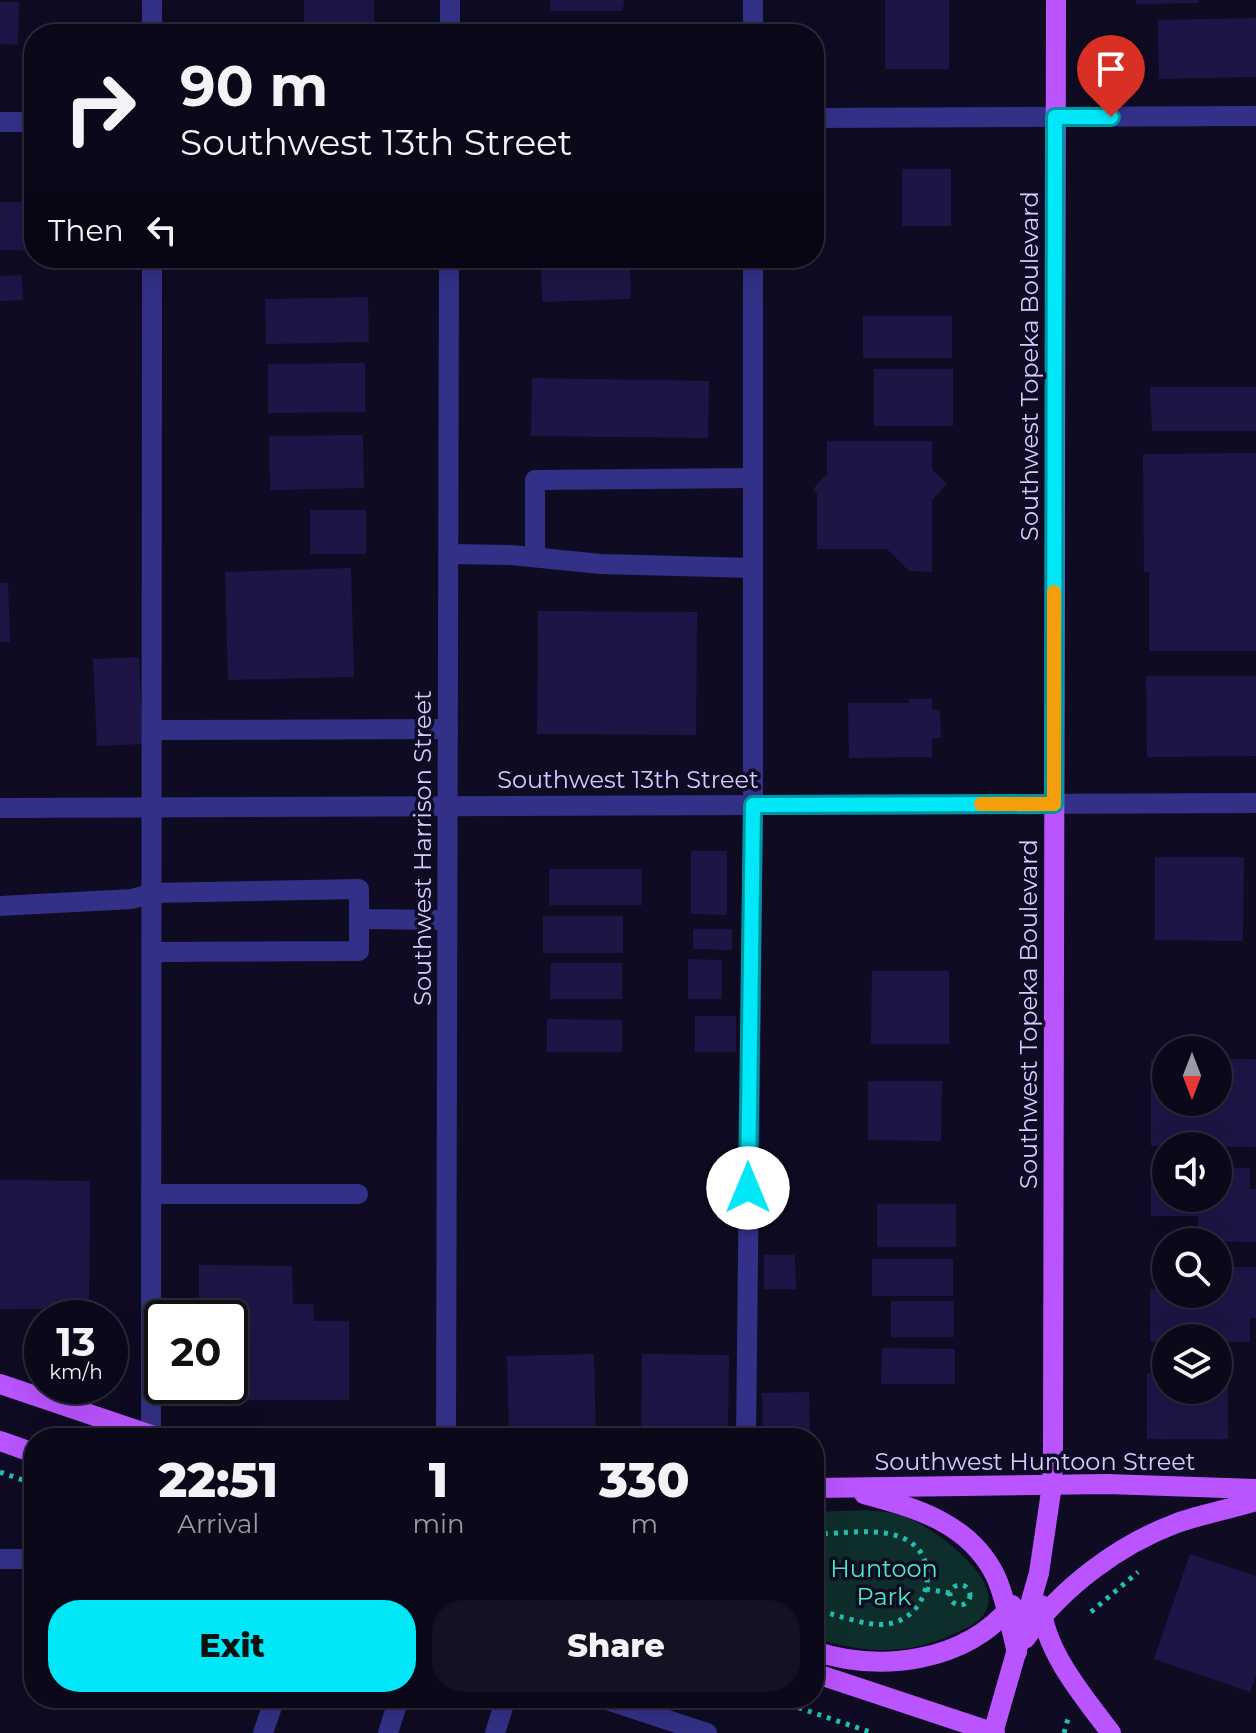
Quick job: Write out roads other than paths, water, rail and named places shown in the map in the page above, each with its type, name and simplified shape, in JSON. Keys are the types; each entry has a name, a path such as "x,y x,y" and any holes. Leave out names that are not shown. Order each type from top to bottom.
{"main road":[{"name":"Southwest Topeka Boulevard","path":"994,1733 1039,1573 1052,1485 1056,0"},
{"path":"0,1384 131,1428"},
{"path":"0,1441 24,1449"},
{"name":"Southwest Huntoon Street","path":"824,1488 1107,1484 1256,1489"},
{"path":"842,1488 925,1513 949,1525 976,1546 996,1578 1017,1652"},
{"path":"1017,1652 1042,1615 1072,1586 1122,1550 1176,1524 1256,1501"},
{"path":"824,1654 890,1663 943,1653 975,1637 1006,1612 1039,1573"},
{"path":"1039,1573 1042,1615 1051,1643 1076,1686 1111,1733"},
{"path":"824,1676 994,1733"}],"street":[{"path":"152,0 152,24"},
{"path":"450,0 450,24"},
{"path":"753,0 753,24"},
{"path":"824,118 1256,116"},
{"path":"0,122 24,122"},
{"path":"152,268 151,1194 155,1428"},
{"name":"Southwest Harrison Street","path":"446,1428 449,268"},
{"path":"746,1428 753,805 753,268"},
{"path":"535,557 535,480 753,478"},
{"path":"449,554 511,555 601,564 753,568"},
{"path":"152,730 448,729"},
{"name":"Southwest 13th Street","path":"0,808 1256,803"},
{"path":"0,906 132,899 152,893 359,889 359,951 152,952"},
{"path":"359,919 447,920"},
{"path":"151,1194 358,1194"},
{"path":"0,1559 24,1559"},
{"path":"263,1733 272,1708"},
{"path":"388,1733 396,1708"},
{"path":"495,1733 503,1708"},
{"path":"631,1708 707,1733"}],"park label":[{"name":"Huntoon Park","path":"884,1582"}]}
